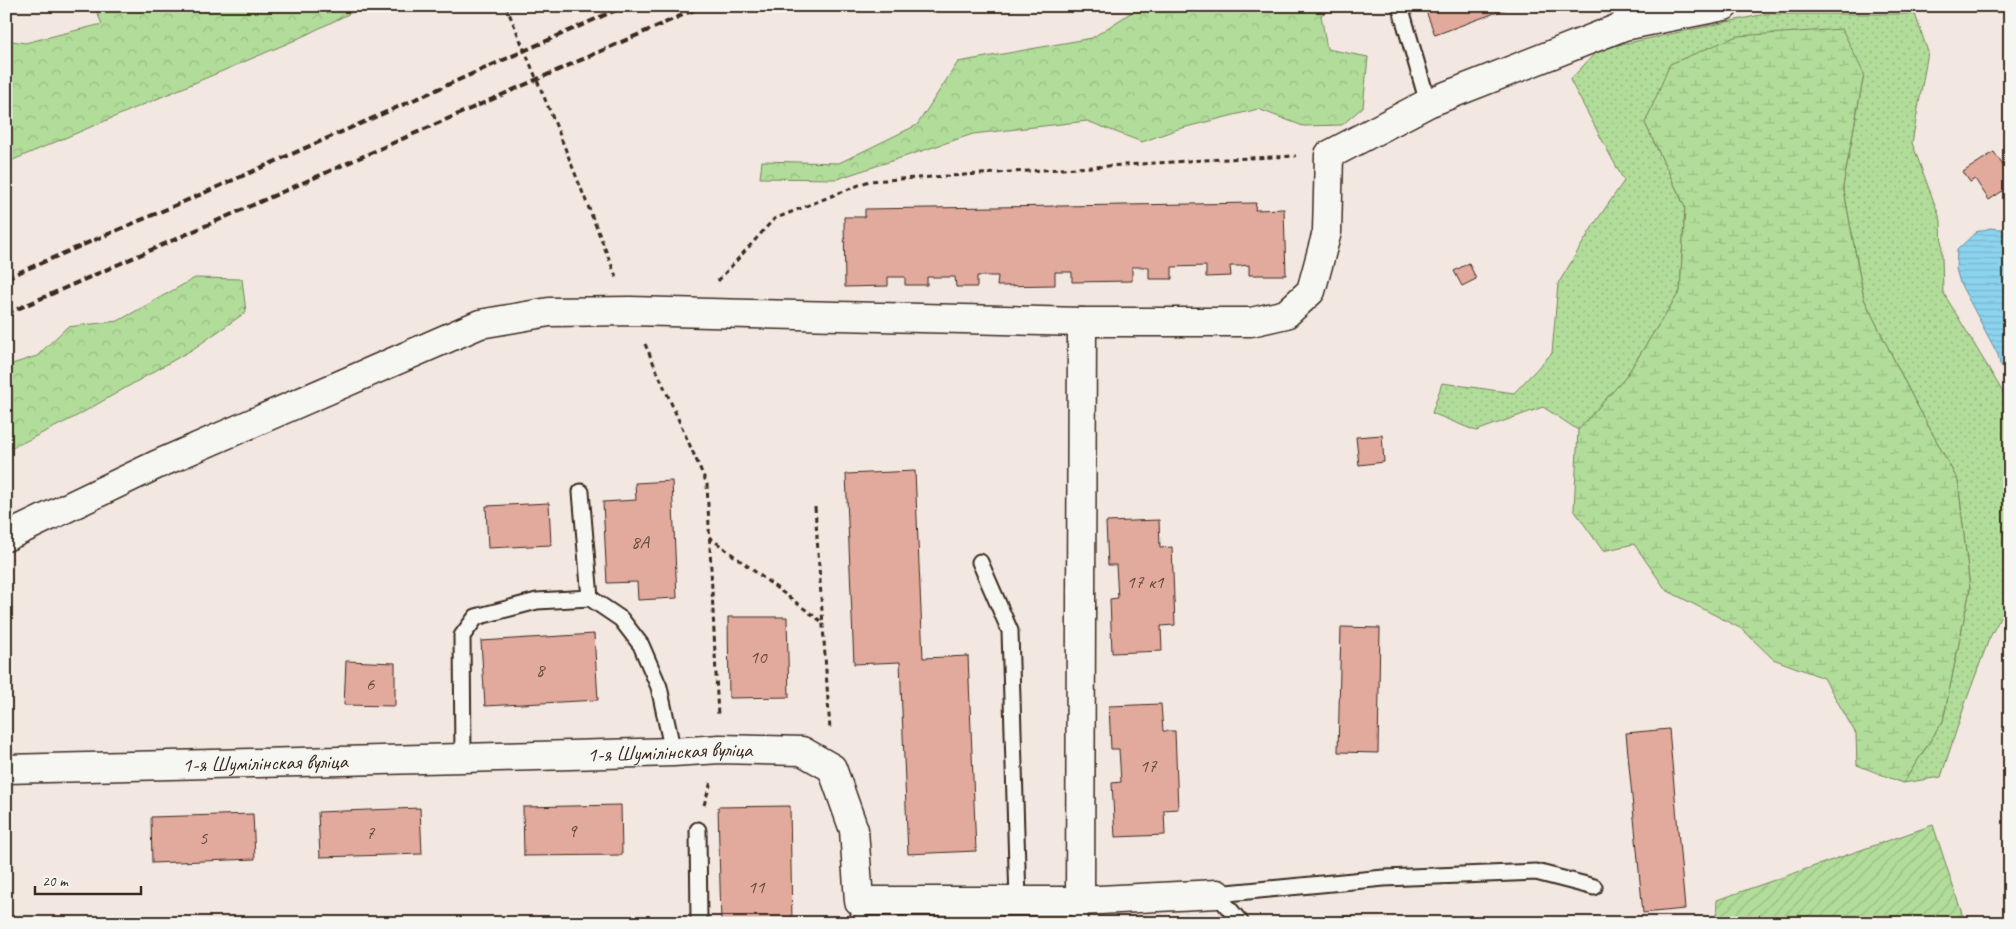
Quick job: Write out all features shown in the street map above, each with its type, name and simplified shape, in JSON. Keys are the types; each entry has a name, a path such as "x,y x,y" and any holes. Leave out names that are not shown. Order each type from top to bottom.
{"street":[{"path":"6,537 156,466 480,324 549,312 630,311 1082,322 1251,322 1286,314 1311,291 1327,232 1329,154 1428,103 1622,16 1724,6"},
{"path":"1080,912 1082,322"},
{"name":"1-я Шумілінская вуліца","path":"6,769 463,758 720,749 802,751 832,768"},
{"path":"832,768 854,830 859,912 1018,901 1080,912 1217,894"}],"lane":[{"path":"1400,6 1428,103"},
{"path":"581,492 590,598"},
{"path":"980,562 1010,631 1018,901"},
{"path":"463,758 462,636 476,617 537,601 590,598 621,619 641,645 660,687 673,752"},
{"path":"698,830 699,923"},
{"path":"1217,894 1384,878 1536,872 1594,887"},
{"path":"1217,894 1241,923"}],"path":[{"path":"506,6 630,311 707,484 720,749 698,830"},
{"path":"688,313 774,219 869,181 1329,154"},
{"path":"815,507 832,768"},
{"path":"709,536 823,622"}],"green space":[{"path":"94,6 365,6 293,41 6,163 6,40 25,43 102,24"},
{"path":"1141,6 1336,6 1321,15 1327,49 1368,57 1363,107 1342,125 1303,126 1258,109 1178,129 1142,142 1087,121 973,134 837,179 760,178 762,161 839,163 917,125 958,62 1092,38"},
{"path":"1765,14 1915,14 1928,52 1912,143 1941,221 1943,292 2010,404 2010,599 1989,639 1941,777 1903,783 1943,721 1970,589 1958,481 1910,392 1864,299 1843,186 1864,74 1645,123 1685,207 1680,291 1625,378 1578,430 1543,407 1476,431 1432,413 1442,383 1514,393 1552,353 1558,284 1593,226 1624,181 1570,80 1599,49"},
{"path":"1842,29 1864,74 1843,186 1864,299 1910,392 1958,481 1970,589 1943,721 1903,783 1857,765 1856,734 1824,678 1773,659 1742,629 1666,590 1634,544 1603,551 1574,510 1578,430 1625,378 1680,291 1685,207 1645,123 1670,64 1737,36"},
{"path":"195,278 242,279 246,312 193,349 75,417 6,451 6,366 37,356 67,327 118,321"},
{"path":"1933,825 1965,923 1716,923 1717,900"}],"water":[{"path":"1990,228 2000,229 2010,234 2010,376 2000,364 1998,355 1960,283 1956,269 1957,250 1976,232"}],"building":[{"path":"1424,6 1514,6 1435,35"},
{"path":"1994,152 2010,176 2010,186 1989,200 1975,179 1970,182 1963,172"},
{"path":"1256,203 1255,210 1284,209 1286,275 1249,275 1249,265 1230,266 1231,276 1206,277 1206,266 1172,267 1172,279 1149,279 1149,267 1132,267 1132,281 1072,282 1072,272 1055,272 1055,285 997,286 998,276 977,276 977,287 956,287 955,277 927,277 927,285 905,285 905,277 888,277 888,286 845,287 844,217 865,217 865,209"},
{"path":"1469,263 1476,279 1462,286 1454,271"},
{"path":"1382,435 1384,462 1359,465 1356,437"},
{"path":"915,471 923,658 968,656 976,851 908,854 900,662 854,664 846,474"},
{"path":"672,481 677,598 638,600 637,582 607,583 603,502 636,500 635,483"},
{"path":"549,503 551,545 488,548 486,506"},
{"path":"1159,520 1160,548 1172,547 1175,625 1161,626 1162,651 1112,653 1110,599 1118,598 1116,565 1108,565 1106,522"},
{"path":"728,617 787,617 789,697 729,698"},
{"path":"1341,627 1380,628 1378,753 1338,752"},
{"path":"594,634 598,700 485,706 481,641"},
{"path":"346,661 395,663 395,706 344,705"},
{"path":"1161,704 1163,731 1175,731 1178,809 1164,810 1165,835 1115,837 1112,783 1121,782 1119,749 1111,749 1109,706"},
{"path":"1669,729 1685,909 1643,913 1626,733"},
{"path":"621,805 622,855 524,856 523,807"},
{"path":"790,806 792,923 721,923 718,807"},
{"path":"420,808 422,854 320,857 318,812"},
{"path":"253,814 255,859 152,863 151,817"},
{"path":"1352,916 1352,923 1299,923 1299,918"}],"railway":[{"path":"6,278 204,193 625,6"},
{"path":"6,314 703,6"}]}
